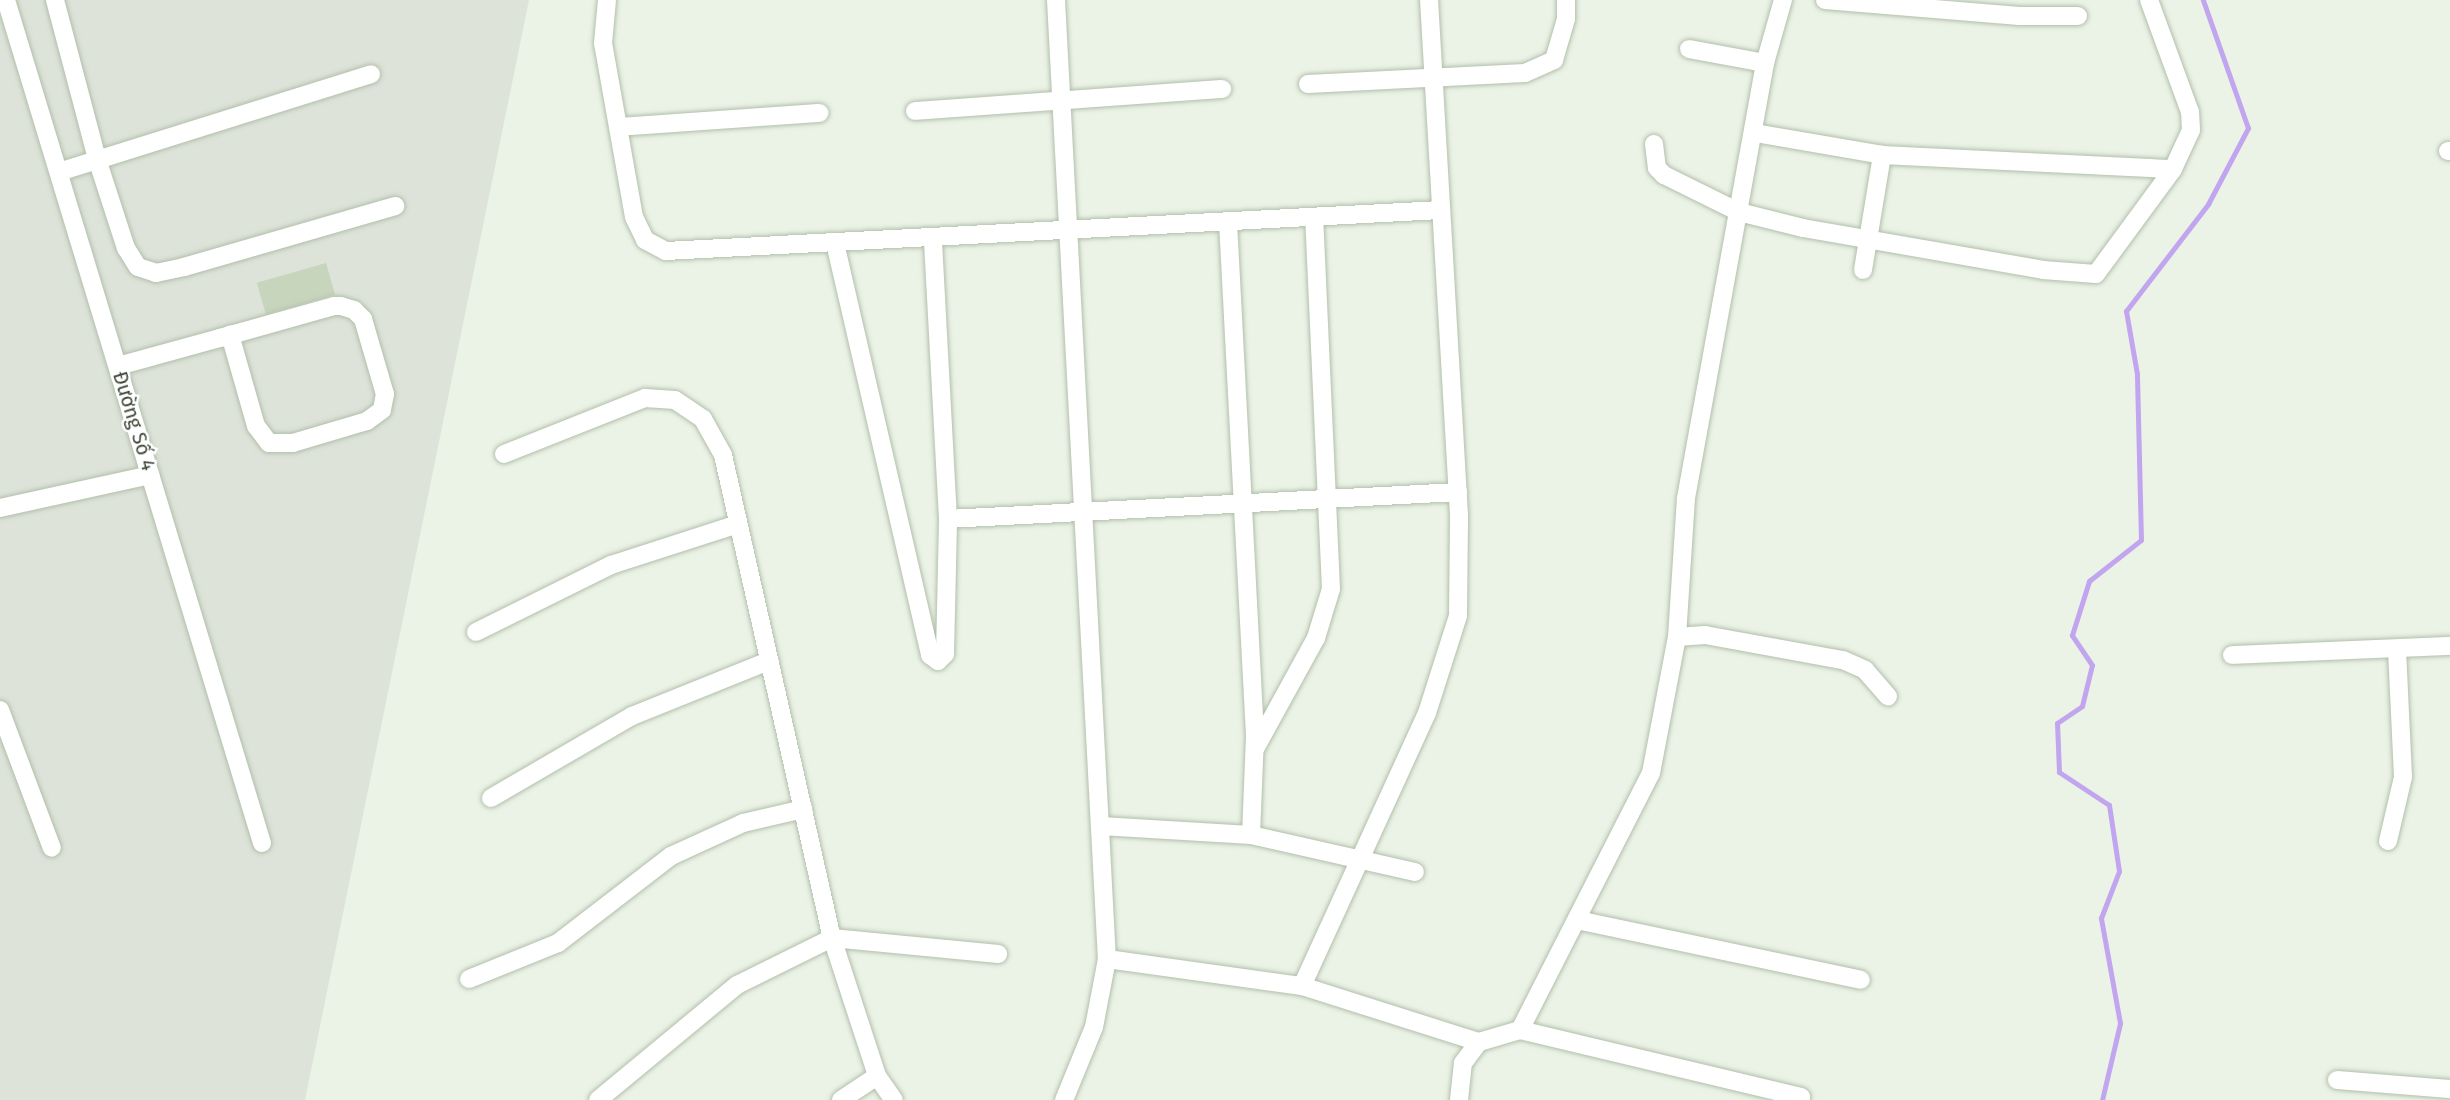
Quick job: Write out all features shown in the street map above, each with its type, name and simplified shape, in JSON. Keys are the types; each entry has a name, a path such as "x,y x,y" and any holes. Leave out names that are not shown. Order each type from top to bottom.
{"street":[{"name":"Đường Số 4","path":"6,0 262,843"},
{"path":"55,0 97,159 126,248 138,267 156,273 395,206"},
{"path":"607,0 603,43 634,217 645,240 666,251 1441,210"},
{"path":"1056,0 1107,959 1094,1027 1064,1100"},
{"path":"1302,986 1427,712 1458,616 1458,492 1429,0"},
{"path":"1308,84 1525,74 1554,60 1566,19 1566,0"},
{"path":"1520,1030 1651,773 1677,637 1686,498 1755,133 1765,63 1783,0"},
{"path":"1825,0 2019,16 2078,16"},
{"path":"1654,144 1657,168 1664,175 1739,212 1803,228 2073,274 2096,274 2173,169 2186,146 2190,112 2149,0"},
{"path":"1689,48 1765,63"},
{"path":"58,172 371,74"},
{"path":"915,111 1062,103 1222,89"},
{"path":"618,127 820,113"},
{"path":"1755,133 1882,155 2173,169"},
{"path":"1863,270 1882,155"},
{"path":"1254,750 1325,615 1331,589 1314,217"},
{"path":"1228,222 1254,750 1251,835"},
{"path":"835,243 930,655 938,661 945,654 948,519 933,237"},
{"path":"118,366 334,306 354,310 366,326 385,394 382,410 367,421 293,443 269,443 256,426 230,335"},
{"path":"504,454 645,398 675,400 703,419 723,454 832,938 877,1076 894,1100"},
{"path":"0,508 150,475"},
{"path":"948,519 1458,492"},
{"path":"476,632 610,565 738,524"},
{"path":"1677,637 1705,635 1843,660 1865,670 1888,696"},
{"path":"2232,655 2450,646"},
{"path":"2388,841 2403,777 2397,649"},
{"path":"491,798 632,716 769,661"},
{"path":"0,711 52,848"},
{"path":"469,979 558,943 671,856 743,823 803,810"},
{"path":"1101,826 1251,835 1415,872"},
{"path":"1577,920 1861,980"},
{"path":"598,1100 737,985 832,938 998,954"},
{"path":"1107,959 1302,986 1479,1042 1520,1030 1801,1097"},
{"path":"1459,1100 1463,1063 1479,1042"},
{"path":"841,1100 877,1076"},
{"path":"2337,1080 2450,1089"}],"shaded area":[{"path":"0,0 529,0 305,1100 0,1100"}],"building":[{"path":"326,263 335,295 266,315 257,283"}],"waterway":[{"path":"2102,1100 2120,1023 2101,918 2119,871 2109,805 2059,772 2057,723 2082,706 2092,665 2072,635 2089,581 2141,540 2137,374 2126,311 2208,204 2248,128 2203,0"}]}
